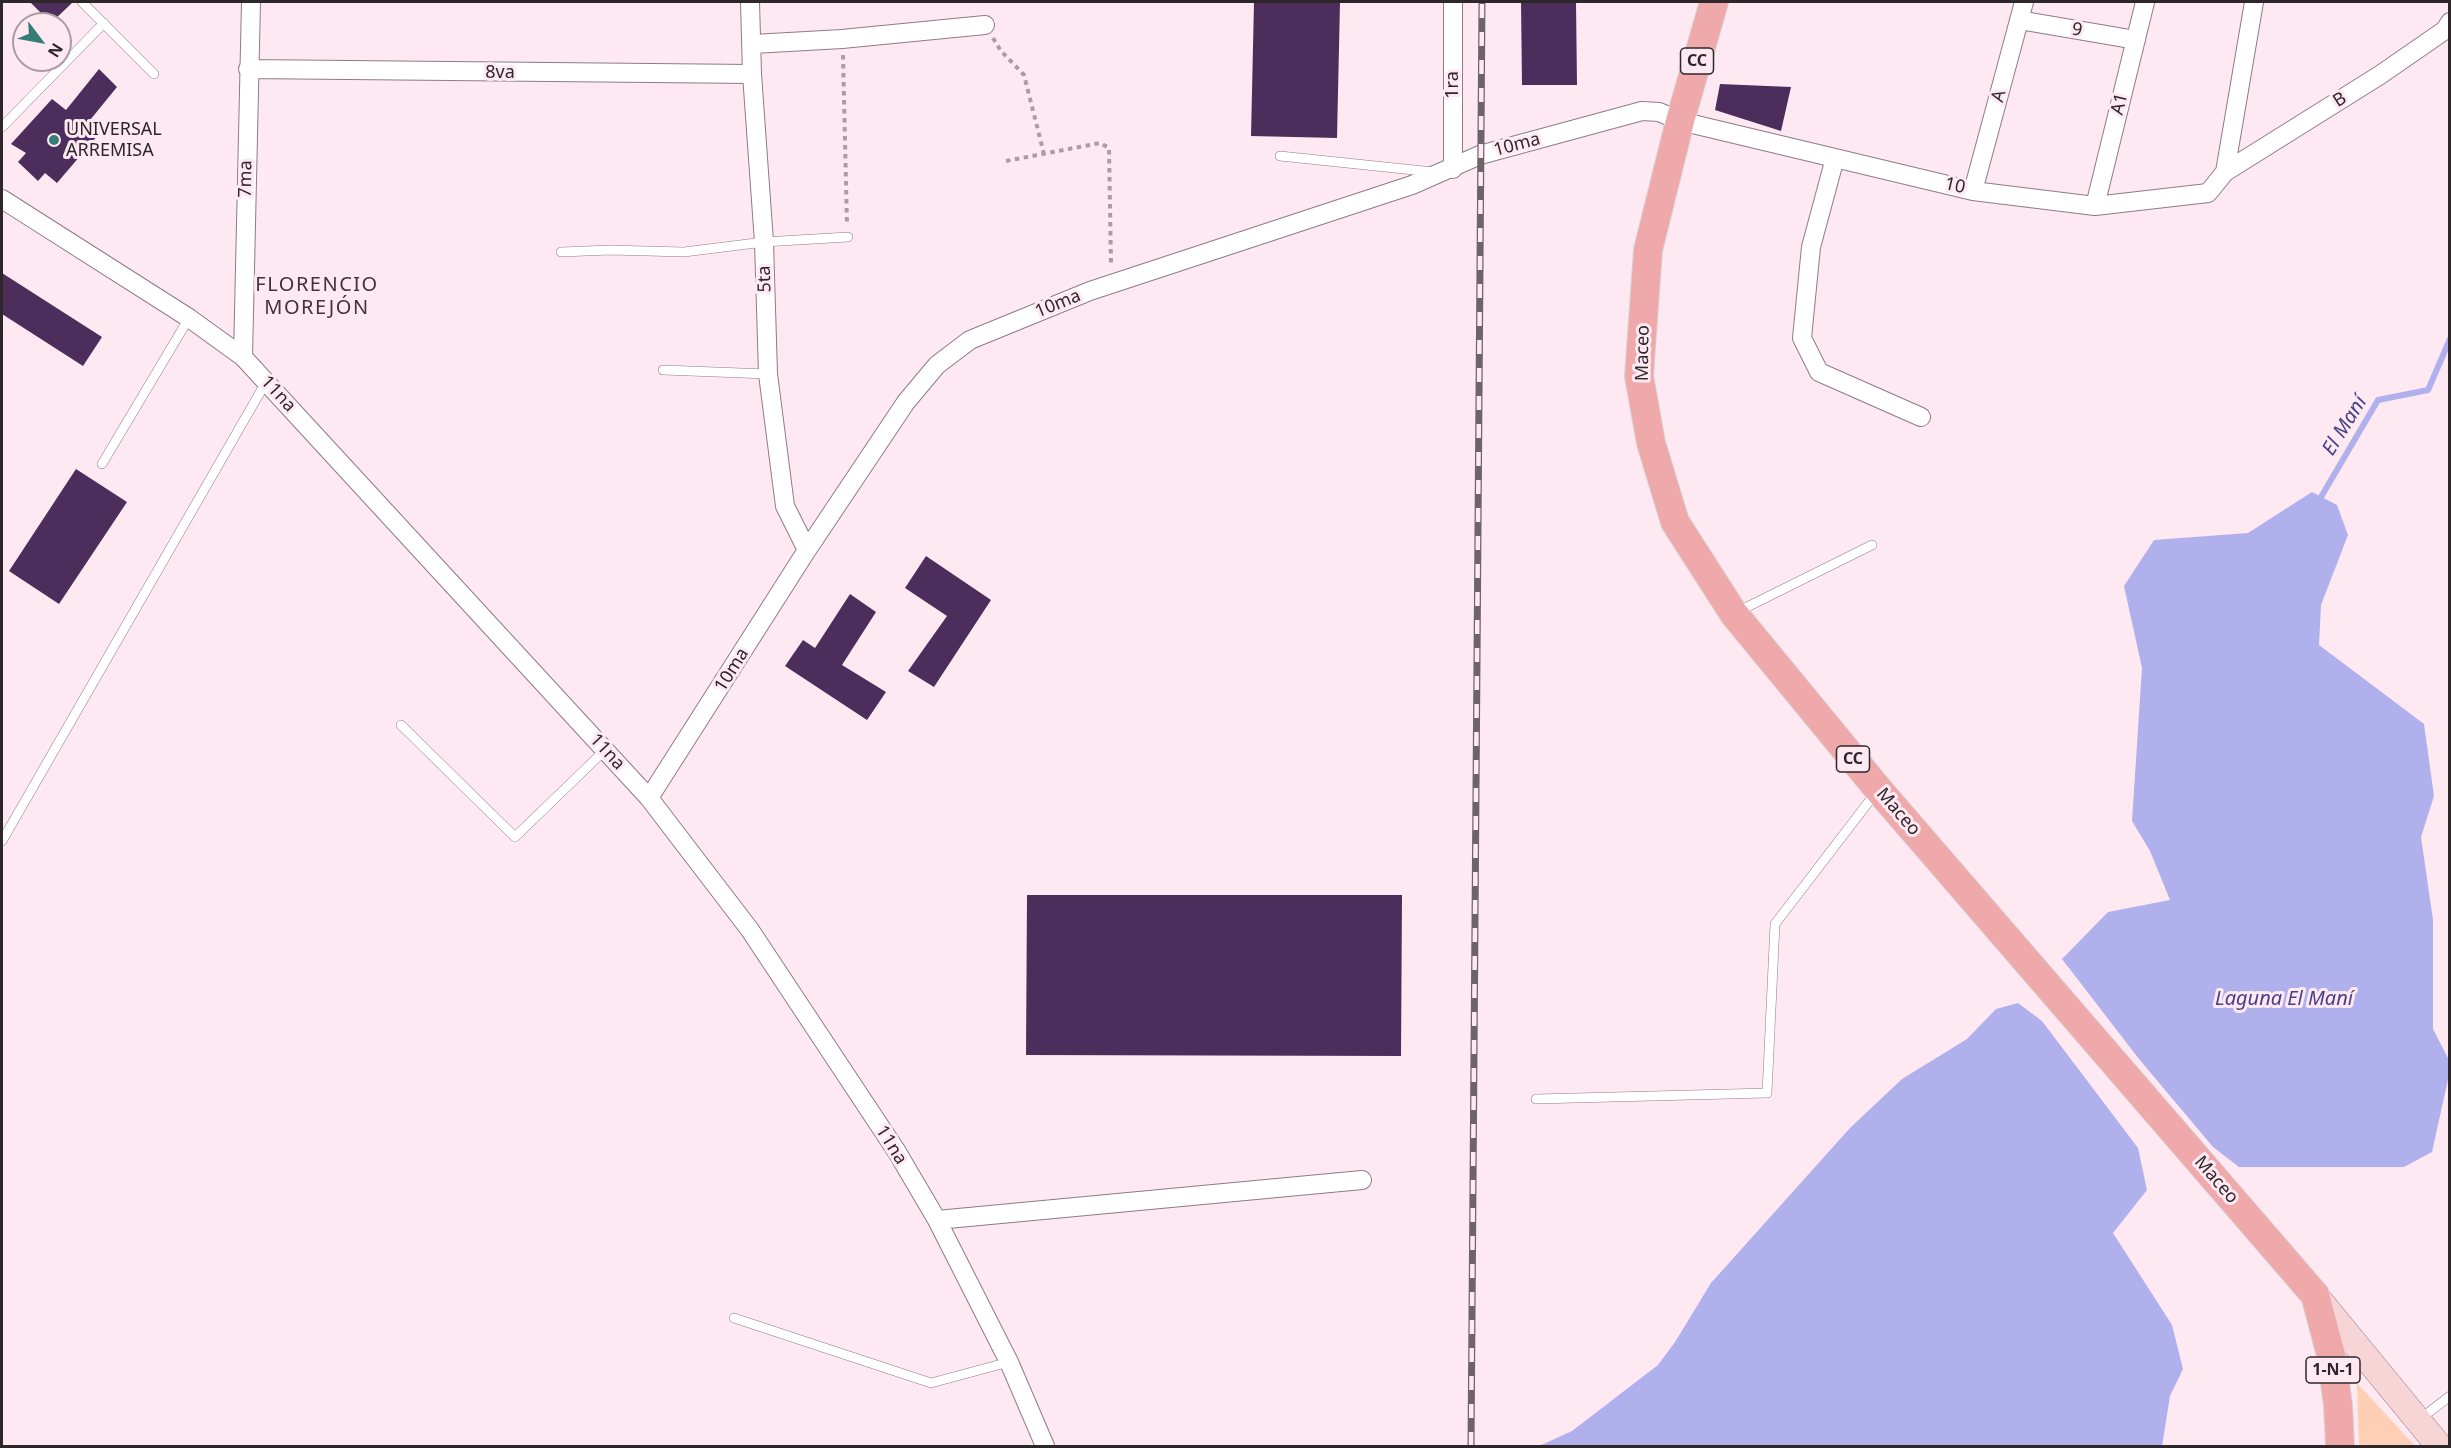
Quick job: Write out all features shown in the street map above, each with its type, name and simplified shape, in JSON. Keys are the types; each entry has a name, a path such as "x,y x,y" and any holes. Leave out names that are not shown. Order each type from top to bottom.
{"main road":[{"name":"Maceo","path":"1714,2 1680,121 1648,250 1639,376 1651,443 1675,522 1734,614 1878,789 2315,1295 2331,1355 2338,1405 2340,1446"},
{"name":"CC","path":"2315,1295 2439,1446"}],"street":[{"name":"7ma","path":"243,357 251,2"},
{"name":"5ta","path":"750,2 753,44 752,74 764,242 768,374 784,506 807,550"},
{"name":"1ra","path":"1447,171 1453,2"},
{"name":"A","path":"1973,190 2024,2"},
{"name":"A1","path":"2095,206 2145,2"},
{"path":"2225,172 2254,2"},
{"name":"9","path":"2019,20 2136,40"},
{"name":"B","path":"2225,172 2380,75 2445,30 2450,22"},
{"path":"753,44 842,39 985,25"},
{"name":"8va","path":"248,69 752,74"},
{"name":"10ma","path":"650,798 807,550 906,402 938,366 970,340 1111,284 1401,189 1480,155 1642,111 1659,112 1680,121"},
{"name":"10","path":"1680,121 1973,190 2095,206 2208,193 2225,172"},
{"path":"1835,158 1810,247 1802,338 1819,372 1921,417"},
{"name":"11na","path":"2,200 189,318 243,357 650,798 750,930 897,1152 937,1220 1009,1362 1045,1446"},
{"path":"937,1220 1362,1180"}],"lane":[{"path":"82,2 154,74"},
{"path":"2,126 104,23"},
{"path":"1280,156 1447,171"},
{"path":"561,252 610,250 684,252 764,242 848,237"},
{"path":"102,464 189,318"},
{"path":"663,370 768,374"},
{"path":"2,841 266,382"},
{"path":"1734,614 1872,544"},
{"path":"401,725 515,837 605,750"},
{"path":"1536,1099 1767,1094 1775,924 1878,789"},
{"path":"734,1317 931,1383 1009,1362"},
{"path":"2418,1421 2450,1396"}],"path":[{"path":"985,25 1001,51 1024,75 1044,154"},
{"path":"842,39 848,237"},
{"path":"1006,161 1100,143 1109,148 1111,284"}],"shaded area":[{"path":"2357,1383 2415,1446 2359,1446"}],"water":[{"name":"Laguna El Maní","path":"2312,492 2337,505 2348,535 2321,605 2319,645 2424,724 2434,796 2421,837 2433,920 2433,1029 2449,1060 2449,1075 2432,1152 2404,1167 2239,1167 2213,1147 2139,1059 2062,959 2108,912 2170,900 2150,851 2132,821 2142,668 2124,586 2154,540 2248,533"},
{"path":"2018,1003 2042,1021 2138,1148 2147,1190 2113,1233 2172,1325 2183,1369 2170,1396 2162,1446 1539,1446 1572,1431 1658,1365 1711,1283 1850,1128 1902,1079 1967,1039 1996,1009"}],"building":[{"path":"30,2 73,2 63,12 40,12"},
{"path":"1254,2 1340,2 1337,138 1251,136"},
{"path":"1521,2 1576,2 1577,85 1522,85"},
{"name":"UNIVERSAL ARREMISA","path":"99,69 117,87 86,125 98,135 57,183 45,173 38,181 18,162 26,153 11,144 52,99 66,110"},
{"path":"1720,84 1791,87 1781,131 1715,110"},
{"path":"2,273 102,337 83,366 2,314"},
{"path":"76,469 127,502 59,604 9,571"},
{"path":"926,556 991,600 934,687 908,671 947,616 905,588"},
{"path":"850,594 876,612 842,665 886,692 867,720 785,666 803,640 815,648"},
{"path":"1027,895 1402,895 1401,1056 1026,1055"}],"waterway":[{"name":"El Maní","path":"2321,497 2378,400 2428,390 2450,339"}],"railway":[{"path":"1471,1446 1482,2"}],"place":[{"name":"UNIVERSAL ARREMISA","path":"54,140"}],"district":[{"name":"FLORENCIO MOREJÓN","path":"317,296"}]}
